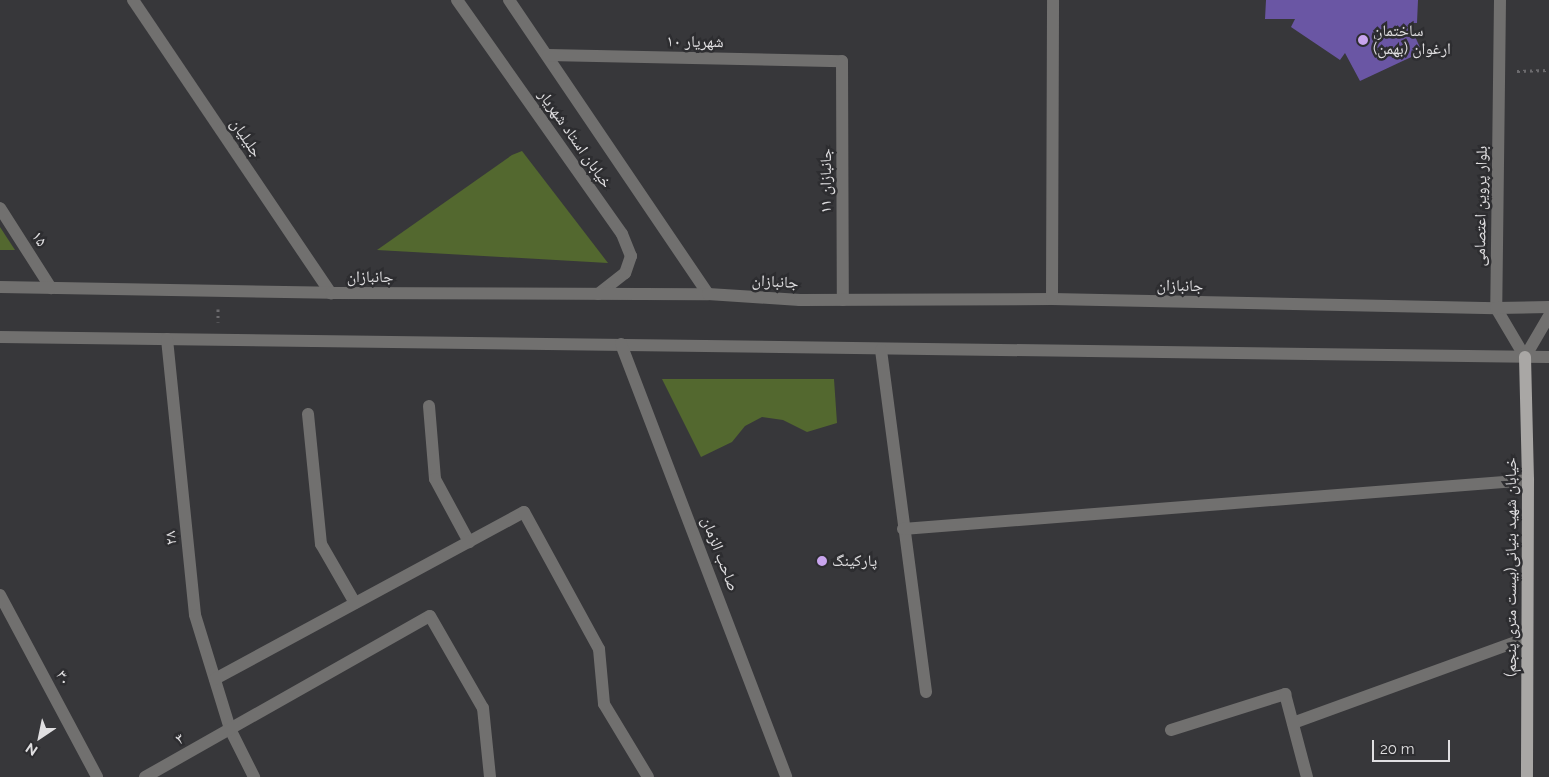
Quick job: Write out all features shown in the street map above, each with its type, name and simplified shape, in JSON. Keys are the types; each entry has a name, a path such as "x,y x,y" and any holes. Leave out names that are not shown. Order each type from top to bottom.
{"main road":[{"name":"خیابان شهید بنیانی(بیست متری پنجم)","path":"1525,357 1528,480 1527,777"}],"street":[{"name":"جلیلیان","path":"133,0 332,293"},
{"name":"خیابان استاد شهریار","path":"458,0 622,234 631,256 625,273 598,294"},
{"name":"خیابان استاد شهریار","path":"509,0 708,294"},
{"path":"1052,0 1052,300"},
{"name":"بلوار پروین اعتصامی","path":"1496,308 1500,0"},
{"name":"شهریار ۱۰","path":"548,55 842,61"},
{"name":"۱۱ جانبازان","path":"842,61 843,300"},
{"name":"۱۵","path":"0,208 51,288"},
{"name":"جانبازان","path":"0,287 332,293 708,294 843,300 1052,300 1496,308 1549,307"},
{"path":"1496,308 1525,357"},
{"path":"1525,357 1549,316"},
{"path":"0,337 1549,358"},
{"name":"۲۸","path":"167,339 195,615 230,729 254,777"},
{"name":"صاحب الزمان","path":"621,344 786,777"},
{"path":"881,350 926,692"},
{"path":"429,406 435,479 469,542"},
{"path":"308,414 321,544 355,604"},
{"path":"903,528 1528,480"},
{"path":"215,679 524,512 599,649 604,704 648,777"},
{"name":"۳۰","path":"0,595 97,777"},
{"name":"۳","path":"145,777 430,616 483,708 490,777"},
{"path":"1292,723 1527,638"},
{"path":"1171,730 1285,694 1307,777"}],"path":[{"path":"1499,72 1549,70"},
{"path":"217,290 219,340"}],"green space":[{"path":"522,151 608,263 377,250 512,155"},
{"path":"0,227 15,250 0,250"},
{"path":"662,379 834,379 837,423 807,432 783,420 762,417 745,426 732,442 701,457"}],"building":[{"name":"ساختمان ارغوان (بهمن)","path":"1266,0 1418,0 1417,23 1409,23 1422,52 1360,81 1345,53 1340,60 1291,27 1295,19 1265,19"}],"place":[{"name":"ساختمان ارغوان (بهمن)","path":"1363,40"},
{"name":"پارکینگ","path":"822,561"}]}
